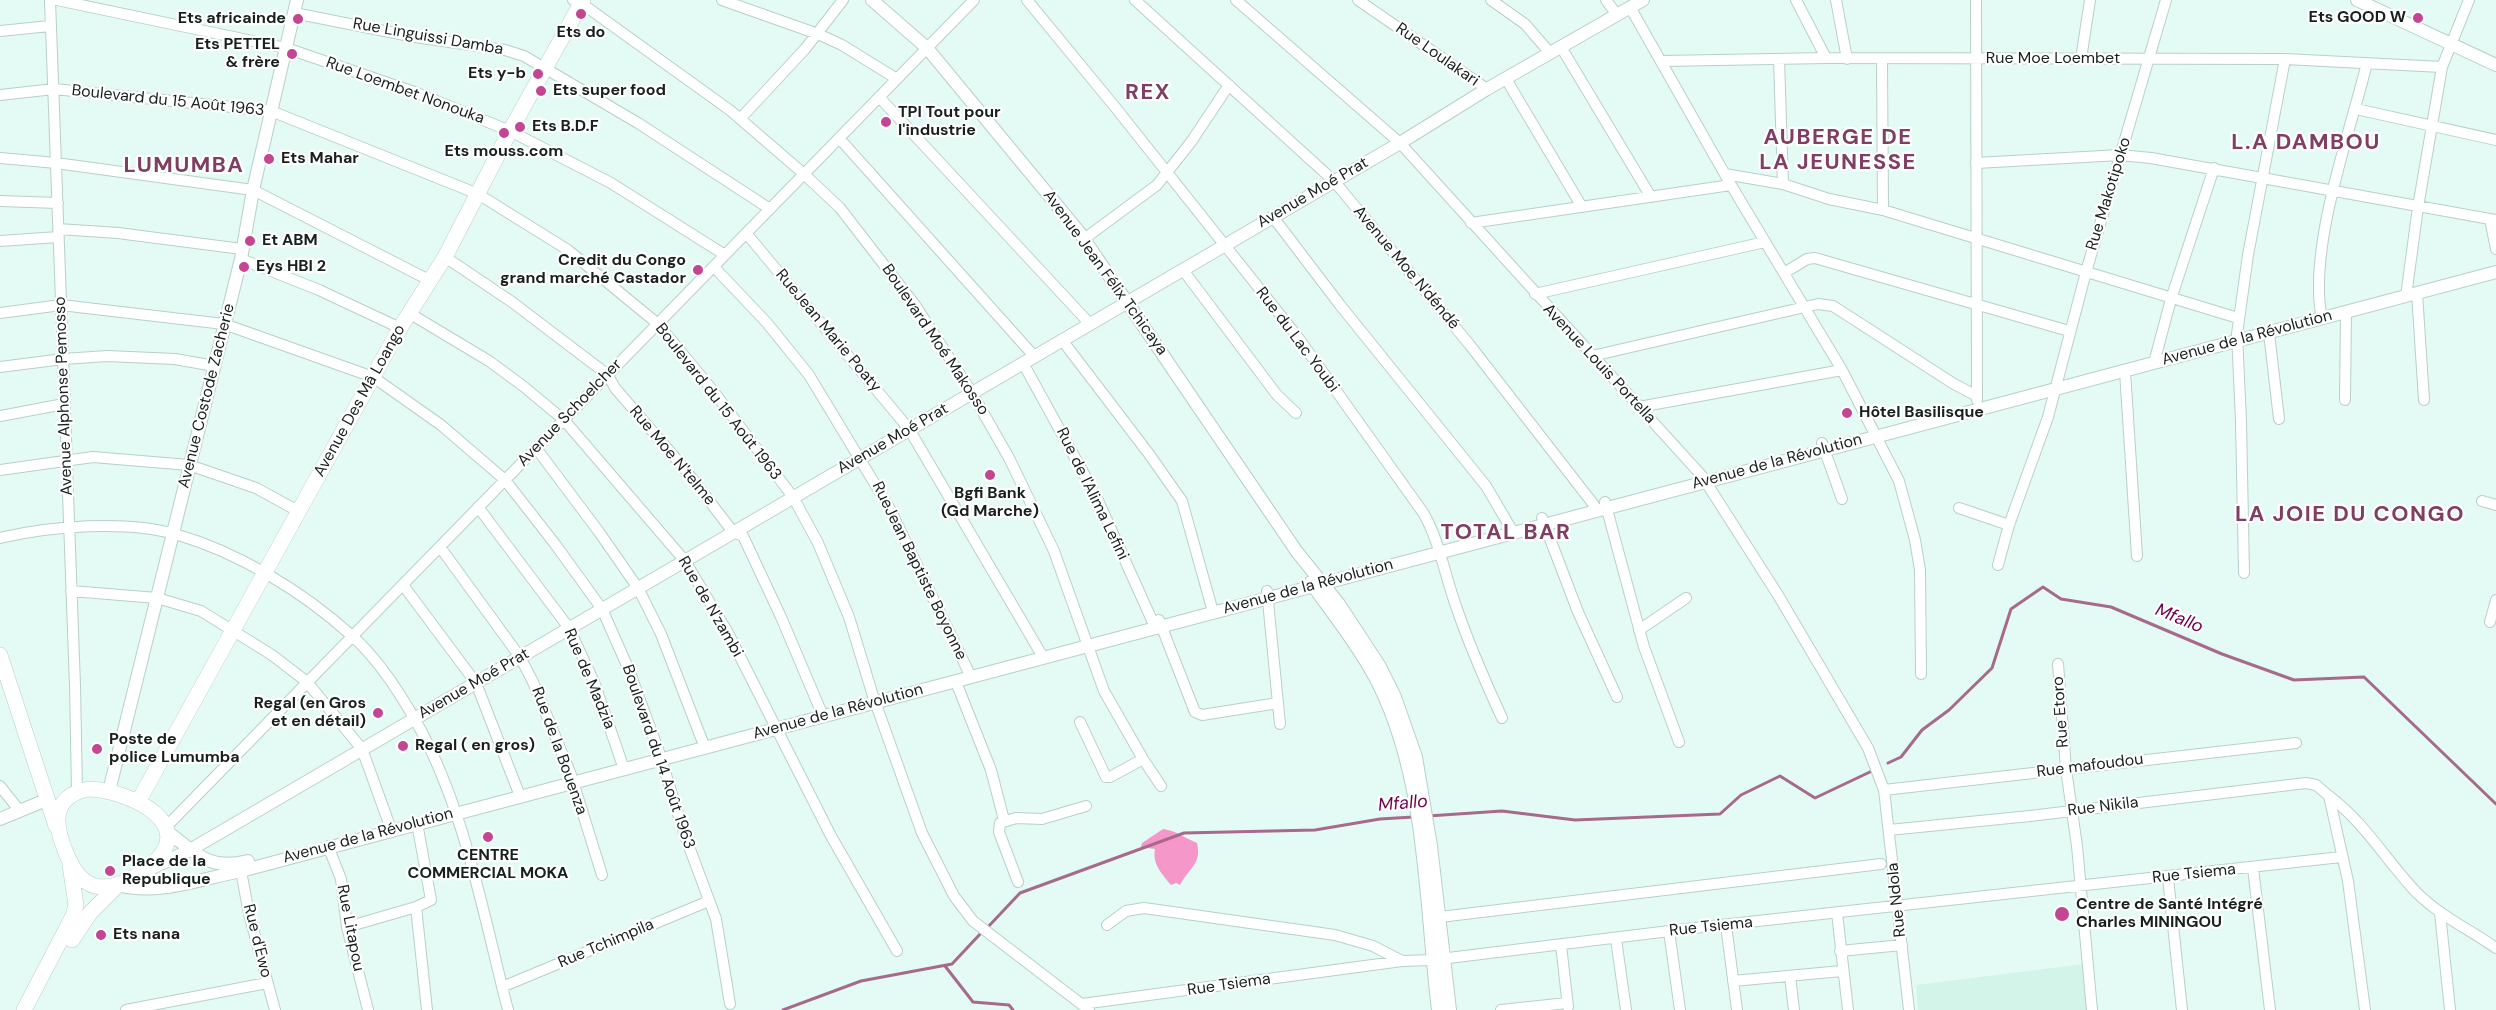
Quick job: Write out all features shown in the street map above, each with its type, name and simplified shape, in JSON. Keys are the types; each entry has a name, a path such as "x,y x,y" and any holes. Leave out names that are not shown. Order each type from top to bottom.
{"main road":[{"name":"Avenue Des Mâ Loango","path":"138,802 400,328 445,257 510,130 546,68 579,1"},
{"path":"0,655 46,800 70,862 76,905 75,927 33,1010"},
{"path":"24,1010 75,927 118,885 141,873 163,854 167,844 167,830 160,817 152,809 109,791 88,789 46,800"},
{"path":"58,830 58,812 74,793"},
{"path":"70,862 81,878 94,886 118,885"}],"street":[{"name":"Avenue Alphonse Pemosso","path":"50,0 70,526 74,793"},
{"name":"Rue Loembet Nonouka","path":"57,0 286,48 417,93 510,130 611,183 725,255"},
{"name":"Avenue Costode Zacherie","path":"109,791 241,254 253,190 297,0"},
{"path":"722,0 818,34 842,45 897,79"},
{"path":"740,119 786,72 843,0"},
{"name":"Avenue Jean Félix Tchicaya","path":"872,0 927,48 1084,238 1315,579"},
{"name":"Avenue Schoelcher","path":"167,830 307,682 974,0"},
{"name":"Rue du Lac Youbi","path":"1027,0 1167,171 1297,336 1424,514 1465,632 1502,718"},
{"name":"Avenue Moe N'déndé","path":"1135,0 1334,181 1600,506 1639,630 1679,742"},
{"name":"Avenue Louis Portella","path":"1236,0 1400,143 1704,479 1778,595 1868,748 1884,790"},
{"name":"Rue Loulakari","path":"1358,0 1487,89"},
{"path":"1491,0 1504,3 1556,50 1651,197"},
{"path":"1606,0 1617,15"},
{"name":"Avenue Moé Prat","path":"141,873 190,850 1274,217 1487,89 1643,0"},
{"path":"1796,0 1826,58"},
{"path":"1836,0 1847,59"},
{"path":"1976,0 1977,403"},
{"path":"2081,59 2090,0"},
{"name":"Rue Makotipoko","path":"1998,564 2009,525 2038,448 2069,331 2120,154 2151,59 2166,0"},
{"path":"2357,0 2496,65"},
{"path":"2424,400 2410,293 2418,207 2442,67 2469,0"},
{"name":"Boulevard Moé Makosso","path":"579,1 740,119 840,208 876,252 915,305 972,393 1009,458 1054,551 1104,691 1161,786"},
{"path":"1630,7 1663,61 1731,185 1842,370 1899,481 1915,540 1920,570 1921,674"},
{"name":"Rue Linguissi Damba","path":"294,14 505,50 524,56 638,123 770,209"},
{"path":"0,31 50,26"},
{"name":"Rue Moe Loembet","path":"1663,61 1826,58 2285,59 2442,67"},
{"path":"1779,59 1783,184"},
{"path":"1882,59 1883,210"},
{"path":"2244,573 2238,318 2285,59"},
{"path":"2321,315 2320,256 2367,63"},
{"path":"1506,78 1582,207"},
{"path":"1084,238 1157,185 1197,133 1229,85"},
{"name":"Boulevard du 15 Août 1963","path":"0,95 54,89 271,111 478,194 568,250 658,324 714,392 793,497 818,543 849,617 874,699 931,853 963,910 987,932 1085,1007"},
{"path":"879,98 1090,324"},
{"path":"2356,108 2496,140"},
{"path":"839,138 1034,356"},
{"path":"1976,163 2120,154 2214,168 2493,220 2496,249"},
{"path":"0,158 56,163 253,190 429,280"},
{"path":"2154,360 2170,298 2214,168"},
{"path":"1725,174 1783,184 1829,199 1883,210 2238,318"},
{"path":"1470,223 1731,185"},
{"path":"0,201 57,203"},
{"path":"1274,217 1340,305 1464,456 1494,496 1512,529"},
{"path":"0,241 58,233 118,233 241,254 400,328"},
{"name":"RueJean Marie Poaty","path":"746,233 909,429 1042,654"},
{"path":"1535,294 1765,242"},
{"name":"Rue Moe N'telme","path":"445,257 512,302 608,375 615,388 684,468 734,532 743,536 822,713"},
{"path":"1784,273 1807,259 1815,258 2069,331"},
{"name":"Avenue de la Révolution","path":"2237,338 2269,333 2321,315 2346,312 2496,264"},
{"name":"RueJean Baptiste Boyonne","path":"714,267 766,323 809,375 890,509 970,674"},
{"path":"1183,270 1277,395 1296,413"},
{"name":"Avenue de la Révolution","path":"2056,385 2321,315 2496,272"},
{"path":"1592,356 1818,304 1833,306 1954,384 1977,403"},
{"name":"Boulevard du 14 Août 1963","path":"0,313 61,305 224,324 373,377 441,425 505,480 602,609 629,670 716,919 730,1004"},
{"path":"2345,400 2346,312"},
{"name":"Rue de N'zambi","path":"409,313 489,361 564,420 685,561 727,631 831,836 897,951"},
{"path":"2269,333 2279,419"},
{"path":"1062,340 1182,501 1213,609"},
{"path":"0,367 107,356 175,359 214,366"},
{"name":"Avenue de la Révolution","path":"167,830 190,850 218,865 241,863 391,827 774,726 1267,595 1315,579 1704,479 1977,403 2125,371 2154,360"},
{"name":"Rue de l'Alima Lefini","path":"1023,363 1096,496 1157,623 1196,712 1202,715 1278,703"},
{"path":"1639,407 1842,370"},
{"path":"2125,371 2137,556"},
{"path":"0,416 64,405"},
{"path":"1823,446 1842,499"},
{"path":"536,448 638,588 661,634 704,744"},
{"path":"0,470 93,457 189,465 256,488 298,511"},
{"path":"2482,501 2496,504"},
{"name":"Rue de Madzia","path":"478,507 569,628 594,682 623,766"},
{"path":"1959,508 2009,525"},
{"path":"1543,521 1578,612 1617,697"},
{"path":"0,538 70,526 122,527 174,534 227,554 264,574 312,604 352,636 390,682 414,719 454,810 508,1010"},
{"name":"Rue de la Bouenza","path":"440,547 520,657 534,682 572,779 602,875"},
{"name":"Avenue de la Révolution","path":"1267,595 1291,592 1315,579 1345,577 1438,549"},
{"path":"1339,604 1340,588 1345,577"},
{"path":"1315,579 1325,602 1379,685 1397,728 1406,760 1419,827 1438,959 1450,1010"},
{"path":"1315,579 1339,604 1379,665 1395,697 1413,747 1425,801 1440,917 1438,1010"},
{"path":"403,585 476,683 519,793"},
{"path":"71,591 157,598 201,611 272,654 307,682 362,749 391,827"},
{"path":"1291,592 1325,602"},
{"path":"1267,595 1280,724"},
{"path":"1639,630 1686,598"},
{"path":"2490,622 2496,600"},
{"name":"Rue Etoro","path":"2058,664 2066,769 2073,811 2092,1010"},
{"name":"Avenue de la Révolution","path":"874,699 956,682 970,674"},
{"path":"956,682 991,770 1004,820"},
{"path":"1080,722 1106,777 1143,759"},
{"name":"Rue mafoudou","path":"1884,790 2296,743"},
{"name":"Rue Nikila","path":"1889,830 2073,811 2295,784 2316,785 2329,796"},
{"path":"0,786 19,810"},
{"name":"Rue Ndola","path":"1884,790 1909,1010"},
{"path":"2329,796 2352,906 2366,1010"},
{"path":"2329,796 2345,808 2399,872 2440,913 2496,948"},
{"path":"0,819 46,800"},
{"path":"1018,882 999,832 1000,823 1004,820 1025,817 1042,819 1086,806"},
{"name":"Avenue de la Révolution","path":"118,885 139,890 155,889 241,871 391,827 417,823 454,810"},
{"path":"347,927 416,907 431,900 417,823"},
{"name":"Rue Litapou","path":"328,846 341,879 347,927 368,1010"},
{"name":"Rue Tsiema","path":"1085,1007 1402,961 1438,959 1669,931 2080,885 2168,878 2341,857"},
{"path":"1440,917 1881,864"},
{"path":"2253,868 2270,1010"},
{"name":"Rue d'Ewo","path":"241,871 275,1010"},
{"path":"2168,878 2181,1010"},
{"name":"Rue Tchimpila","path":"502,987 709,901"},
{"path":"416,907 427,1010"},
{"path":"1107,925 1126,911 1144,908 1335,935 1373,946 1402,961"},
{"path":"1837,913 1848,1010"},
{"path":"2440,913 2450,1010"},
{"path":"1726,925 1737,1010"},
{"path":"1669,931 1680,1010"},
{"path":"1616,939 1626,1010"},
{"path":"1507,1010 1568,1006 1561,945"},
{"path":"1840,951 1902,945"},
{"path":"1733,981 1842,971"},
{"path":"1790,976 1794,1010"},
{"path":"126,1010 267,983"}],"shaded area":[{"path":"1163,829 1197,843 1198,856 1194,866 1180,885 1176,883 1171,885 1161,873 1156,864 1155,849 1141,847 1142,843"},
{"path":"2084,964 2090,1010 1918,1010 1916,985"}],"waterway":[{"name":"Mfallo","path":"1888,763 1901,757 1922,730 1949,710 1992,668 2011,609 2043,587 2061,599 2111,607 2222,654 2294,680 2364,677 2496,804"},
{"name":"Mfallo","path":"1428,816 1502,811 1575,820 1720,814 1741,795 1780,776 1815,798 1872,771"},
{"name":"Mfallo","path":"987,928 1020,893 1184,833 1315,830 1380,819 1413,817"},
{"path":"783,1010 861,981 952,964 982,932"},
{"path":"945,966 973,1002 1009,1005 1013,1010"}],"place":[{"name":"Ets do","path":"581,14"},
{"name":"Ets GOOD W","path":"2418,18"},
{"name":"Ets africainde","path":"298,19"},
{"name":"Ets PETTEL & frère","path":"292,54"},
{"name":"Ets y-b","path":"538,74"},
{"name":"Ets super food","path":"541,91"},
{"name":"TPI Tout pour l'industrie","path":"886,122"},
{"name":"Ets B.D.F","path":"520,127"},
{"name":"Ets mouss.com","path":"504,133"},
{"name":"Ets Mahar","path":"269,159"},
{"name":"Et ABM","path":"250,241"},
{"name":"Eys HBI 2","path":"244,267"},
{"name":"Credit du Congo grand marché Castador","path":"698,270"},
{"name":"Hôtel Basilisque","path":"1847,413"},
{"name":"Bgfi Bank (Gd Marche)","path":"990,475"},
{"name":"Regal (en Gros et en détail)","path":"378,713"},
{"name":"Regal ( en gros)","path":"403,746"},
{"name":"Poste de police Lumumba","path":"97,749"},
{"name":"CENTRE COMMERCIAL MOKA","path":"488,837"},
{"name":"Place de la Republique","path":"110,871"},
{"name":"Centre de Santé Intégré Charles MININGOU","path":"2062,914"},
{"name":"Ets nana","path":"101,935"}],"district":[{"name":"REX","path":"1148,93"},
{"name":"L.A DAMBOU","path":"2306,143"},
{"name":"AUBERGE DE LA JEUNESSE","path":"1838,150"},
{"name":"LUMUMBA","path":"184,166"},
{"name":"LA JOIE DU CONGO","path":"2350,515"},
{"name":"TOTAL BAR","path":"1506,533"}]}
